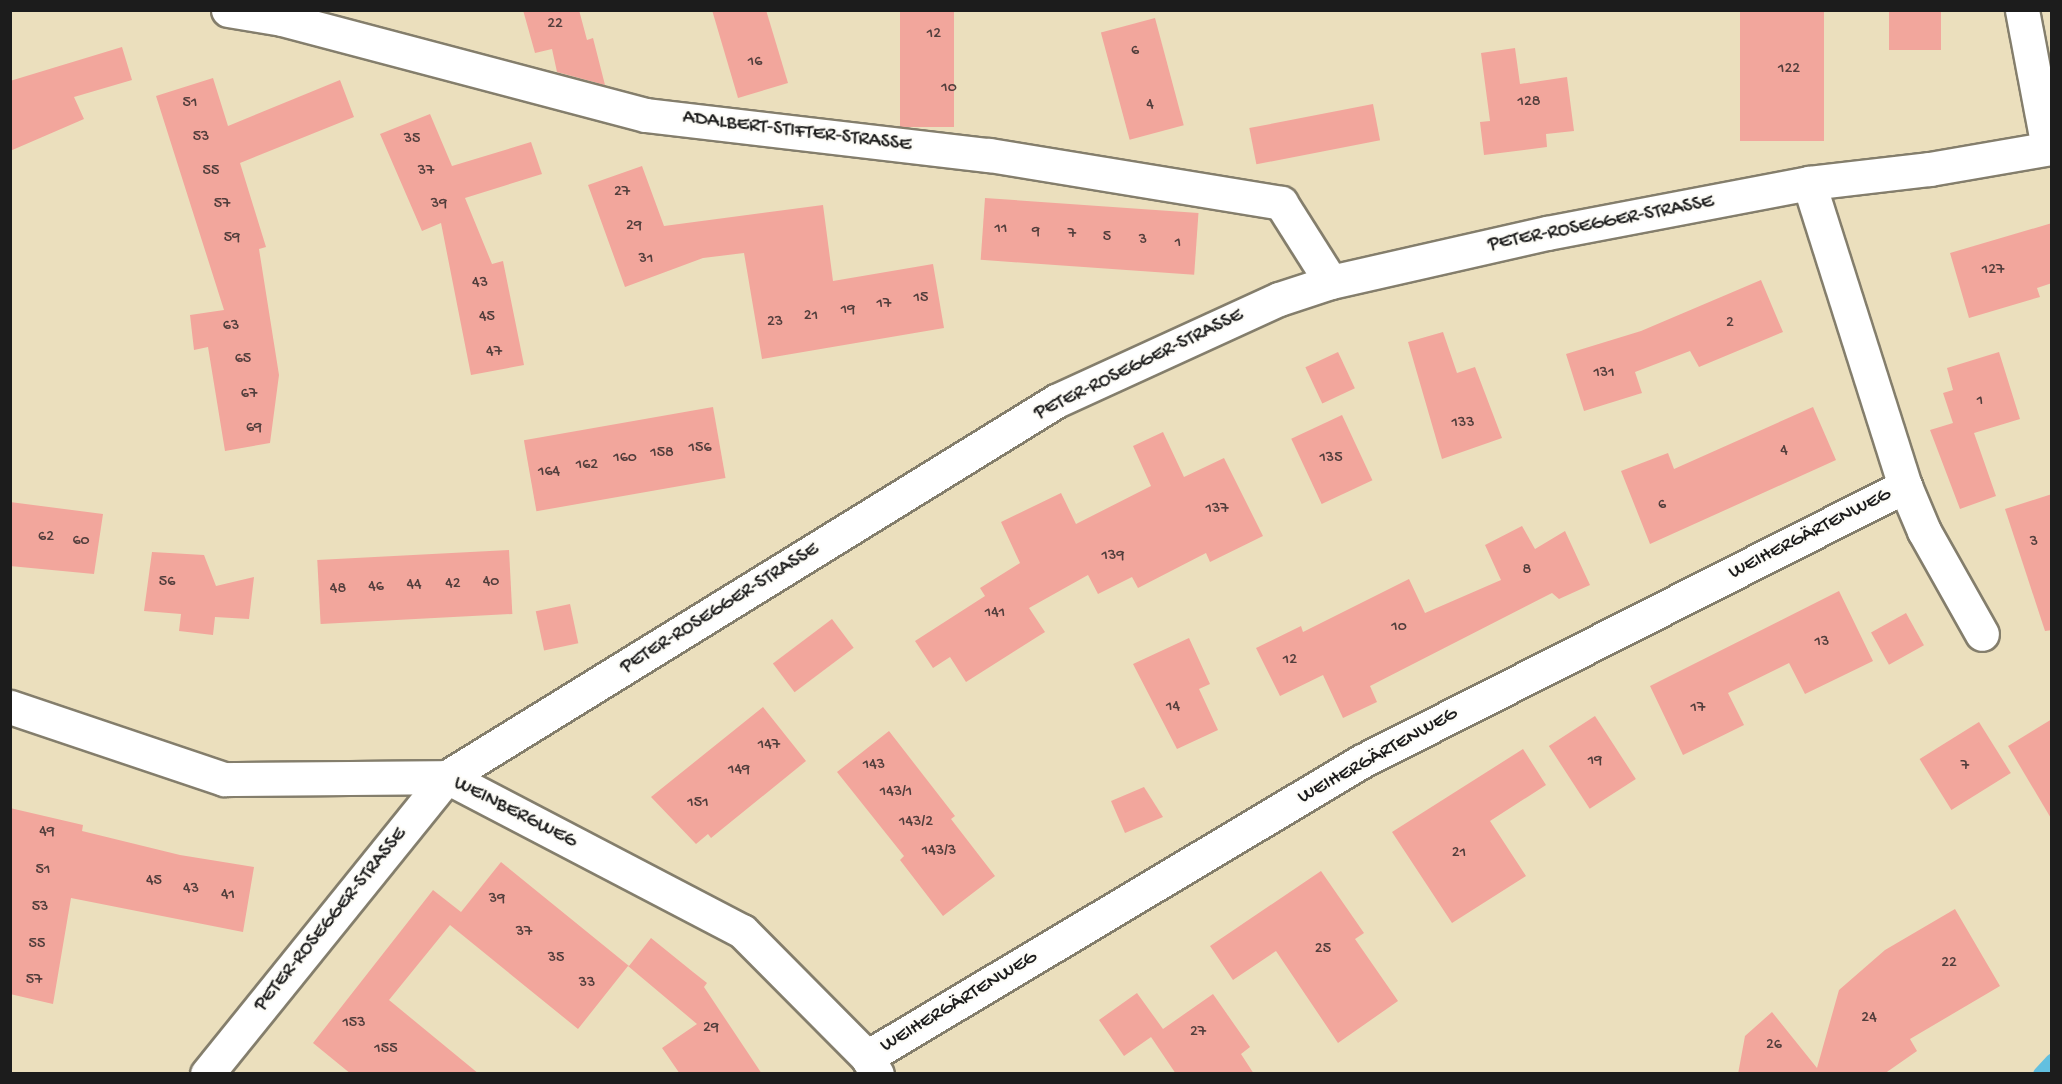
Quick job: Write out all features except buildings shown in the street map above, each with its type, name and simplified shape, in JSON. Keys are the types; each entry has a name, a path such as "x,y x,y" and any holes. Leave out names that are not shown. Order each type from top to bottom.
{"street":[{"name":"ADALBERT-STIFTER-STRASSE","path":"228,10 282,19 646,115 989,155 1281,203 1331,282"},
{"name":"PETER-ROSEGGER-STRASSE","path":"207,1074 447,777 1056,401 1279,298 1331,282 1547,233 1809,183 1930,169 2050,148 2022,10"},
{"name":"WEIHERGÄRTENWEG","path":"1809,183 1905,486 1924,531 1982,634"},
{"name":"WEIHERGÄRTENWEG","path":"872,1065 1362,761 1905,486"},
{"name":"WEINBERGWEG","path":"10,707 224,779 447,777 742,931 872,1065"}],"waterway":[{"path":"2040,1074 2052,1061"}]}
